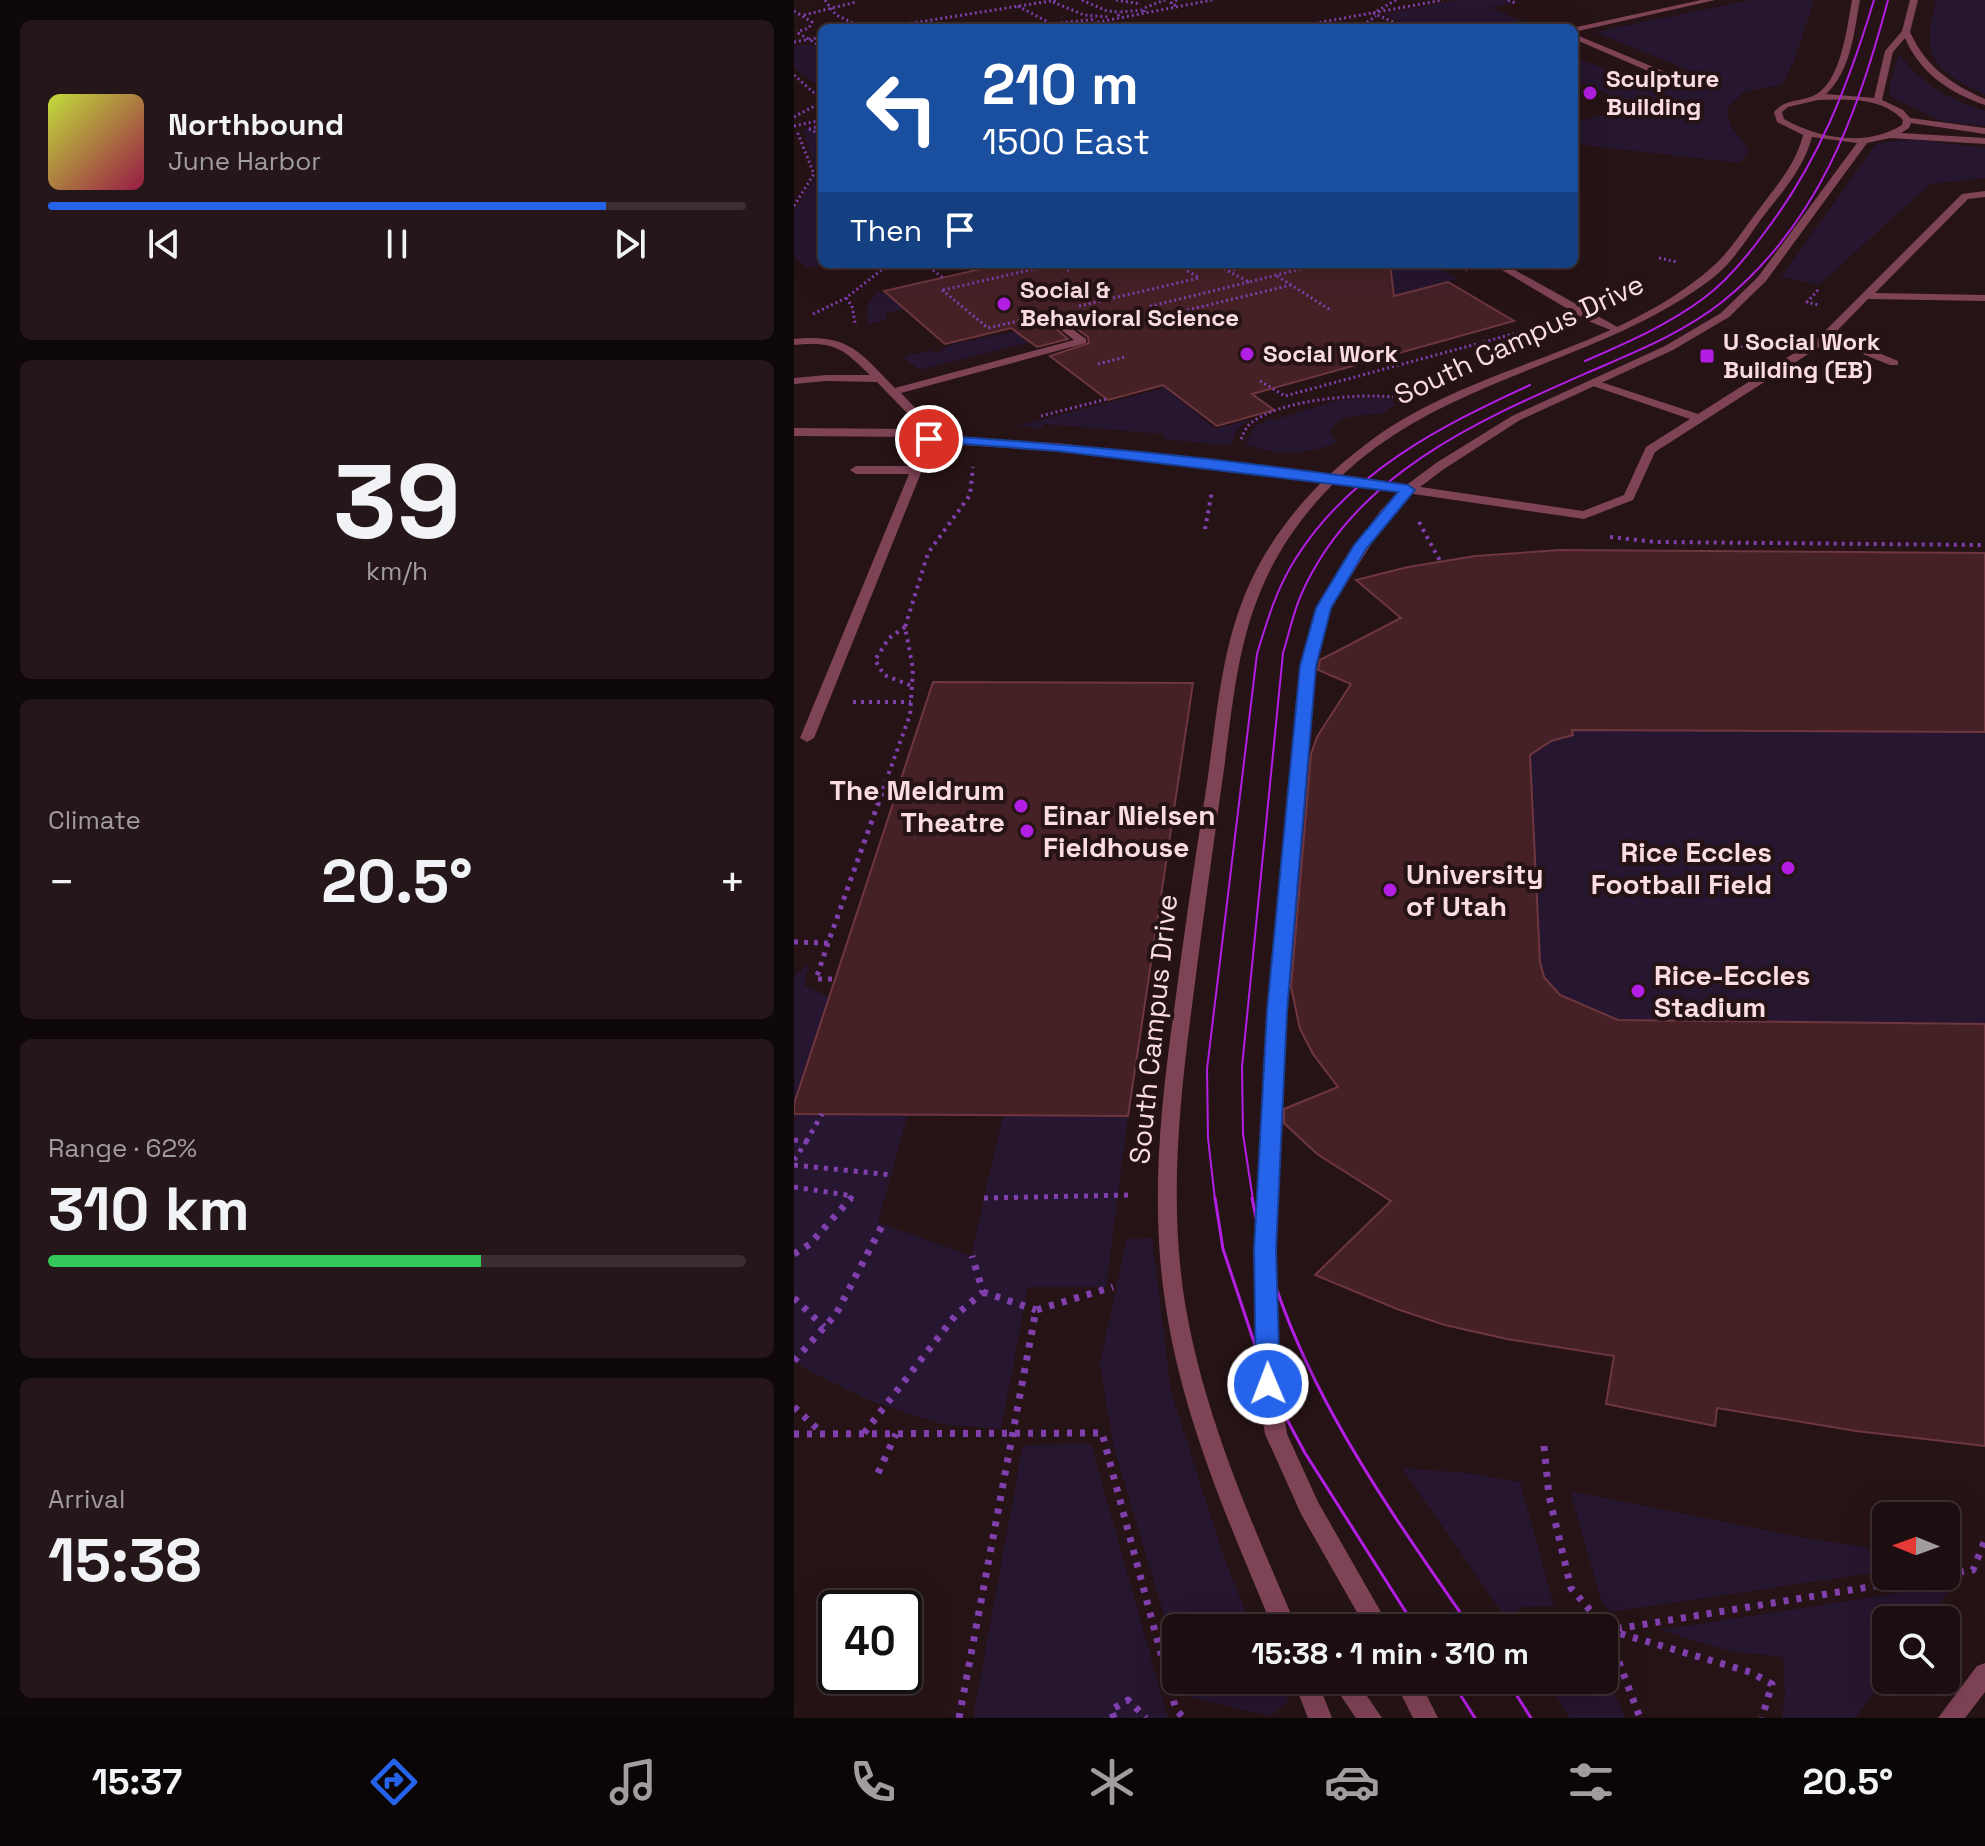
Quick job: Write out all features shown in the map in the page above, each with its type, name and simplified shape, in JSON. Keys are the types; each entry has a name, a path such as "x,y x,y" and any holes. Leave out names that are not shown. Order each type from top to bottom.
{"street":[{"path":"1658,0 1677,7"},
{"path":"1578,29 1711,0"},
{"path":"1818,97 1831,88 1843,62 1856,0"},
{"path":"1877,102 1889,51 1906,32 1914,0"},
{"path":"1906,32 1914,56 1935,75 1985,102"},
{"path":"1578,38 1672,78"},
{"path":"1818,97 1877,102 1903,113 1907,120 1900,131 1865,139 1808,133 1780,120 1778,112 1785,105 1818,97"},
{"path":"1907,120 1985,131"},
{"name":"South Campus Drive","path":"1279,1614 1211,1450 1197,1396 1169,1258 1166,1177 1171,1095 1198,892 1236,646 1253,592 1283,538 1332,478 1395,430 1473,388 1616,329 1676,299 1716,270 1789,176 1806,144 1808,133"},
{"path":"1888,135 1985,141"},
{"path":"1370,1614 1309,1507 1276,1434 1268,1384 1265,1250 1277,1011 1308,666 1324,608 1359,549 1384,514 1408,490 1516,418 1669,348 1725,315 1762,279 1865,139"},
{"path":"794,432 923,436 1057,447 1332,478 1584,515 1629,497 1650,450 1822,340 1965,196 1985,194"},
{"path":"1504,268 1579,312 1616,329"},
{"path":"1863,296 1985,298"},
{"path":"895,391 1082,341 1053,318"},
{"path":"794,342 815,340 849,348 914,413 923,436 917,470 807,738"},
{"path":"1822,340 1858,348 1894,363"},
{"path":"794,381 883,379"},
{"path":"1594,383 1700,419"},
{"path":"856,470 917,470"},
{"path":"1950,1718 1985,1674"},
{"path":"1311,1694 1320,1718"},
{"path":"1352,1694 1370,1718"},
{"path":"1413,1694 1426,1718"}],"path":[{"path":"825,0 836,15 855,24"},
{"path":"904,24 1057,0"},
{"path":"1082,0 1107,11 1120,12 1178,7 1212,0"},
{"path":"1116,0 1126,4 1139,2 1144,10"},
{"path":"1085,24 1177,0"},
{"path":"1364,24 1396,0"},
{"path":"1314,24 1443,0"},
{"path":"1508,0 1515,3"},
{"path":"1050,1 1097,18"},
{"path":"804,15 856,2"},
{"path":"1172,2 1178,7"},
{"path":"1018,6 1051,24 1121,15 1120,12"},
{"path":"794,11 812,22 809,28 795,31"},
{"path":"1374,14 1398,24"},
{"path":"795,31 818,44"},
{"path":"794,42 818,38"},
{"path":"794,75 818,97"},
{"path":"794,117 818,103"},
{"path":"794,126 818,123"},
{"path":"794,206 814,174 797,131"},
{"path":"807,316 846,298 886,268"},
{"path":"928,268 943,278"},
{"path":"942,290 1040,268"},
{"path":"1064,268 1069,271"},
{"path":"1222,268 1249,282"},
{"path":"1228,271 1238,268"},
{"path":"1291,285 1167,315 1151,306 1304,268"},
{"path":"1276,275 1332,311"},
{"path":"846,298 852,306 857,334"},
{"path":"1285,396 1539,327 1550,328"},
{"path":"1722,349 1773,341"},
{"path":"1260,381 1300,407"},
{"path":"1236,447 1253,422 1300,407 1361,394 1382,394 1400,399"},
{"path":"1038,417 1107,399"},
{"path":"835,979 816,979 910,715 913,669 905,627 928,553 970,495 974,464"},
{"path":"1205,529 1214,482"},
{"path":"1419,522 1440,561"},
{"path":"1656,542 1985,545"},
{"path":"905,627 889,638 875,660 878,670 890,679 912,686"},
{"path":"844,702 911,702"},
{"path":"794,942 828,943"},
{"path":"822,1114 794,1162 892,1175"},
{"path":"794,1140 806,1142"},
{"path":"794,1187 853,1196 810,1244 794,1254"},
{"path":"984,1198 1132,1195"},
{"path":"794,1361 836,1314 883,1224"},
{"path":"972,1256 983,1292"},
{"path":"983,1292 1036,1310 1113,1287"},
{"path":"863,1434 955,1316 983,1292"},
{"path":"794,1298 824,1327"},
{"path":"959,1718 1036,1310"},
{"path":"794,1407 823,1434"},
{"path":"794,1434 1102,1433 1176,1710 1184,1718"},
{"path":"878,1473 896,1434"},
{"path":"1544,1446 1549,1496 1571,1588 1592,1614"},
{"path":"1960,1572 1973,1570 1985,1540"},
{"path":"1618,1629 1872,1586"},
{"path":"1618,1635 1750,1672 1772,1684 1762,1718"},
{"path":"1618,1663 1640,1718"},
{"path":"1114,1718 1111,1710 1128,1700 1146,1718"}],"shaded area":[{"path":"1457,0 1507,0 1513,3 1491,8 1525,22 1404,24 1383,14"},
{"path":"1751,0 1814,0 1794,61 1782,85 1744,92 1727,108 1730,125 1749,150 1740,163 1578,144 1578,121 1637,107 1578,81 1578,58 1655,90 1708,78 1595,32"},
{"path":"1936,0 1985,0 1985,95 1953,77 1935,60 1930,36"},
{"path":"811,44 818,49 818,85 794,68 794,46"},
{"path":"1899,53 1916,73 1936,89 1985,111 1985,126 1942,121 1891,97 1889,89"},
{"path":"818,128 818,265 807,268 794,256 794,212 817,174 803,130"},
{"path":"1911,139 1985,148 1985,178 1930,184 1819,285 1781,277 1876,144"},
{"path":"1332,268 1439,268 1458,279 1363,304"},
{"path":"879,290 905,309 885,313 887,319 867,325 868,304"},
{"path":"1039,326 1031,342 919,370 903,357 930,350 936,353 953,344"},
{"path":"1165,388 1216,429 1250,419 1237,430 1232,443 1224,445 1163,439 1164,434 1044,424 1041,428 1016,426"},
{"path":"1391,399 1396,405 1379,414 1339,421 1329,432 1337,441 1327,446 1291,452 1245,444 1255,426 1271,419 1338,400"},
{"name":"Rice-Eccles Stadium","path":"1560,550 1985,553 1985,1446 1856,1431 1718,1408 1715,1426 1606,1404 1614,1356 1462,1327 1390,1305 1315,1275 1391,1201 1317,1154 1275,1113 1337,1087 1313,1054 1300,1029 1293,1003 1291,961 1309,758 1329,719 1359,687 1311,668 1357,641 1404,621 1356,581 1457,559"},
{"path":"809,963 804,985 829,997 794,1104 794,976"},
{"path":"794,1114 908,1114 878,1222 971,1256 1003,1115 1128,1116 1106,1287 1028,1287 1001,1429 942,1424 871,1401 802,1367 794,1358"},
{"path":"1152,1238 1171,1392 1223,1555 1246,1614 1164,1614 1113,1444 1100,1363 1127,1239"},
{"path":"1091,1444 1168,1718 973,1718 1023,1445"},
{"path":"1402,1468 1466,1473 1520,1482 1554,1606 1520,1607 1516,1614 1503,1614"},
{"path":"1570,1491 1810,1539 1872,1548 1872,1573 1611,1612 1602,1603"},
{"path":"1918,1590 1949,1591 1939,1606 1872,1606 1873,1694 1855,1718 1782,1718 1785,1695 1783,1657 1729,1651 1660,1630"},
{"path":"1188,1694 1285,1694 1289,1702 1270,1716 1189,1697"},
{"path":"1555,1694 1613,1694 1625,1718 1570,1718"}],"building":[{"path":"985,268 1390,268 1394,296 1448,282 1514,321 1252,394 1274,410 1217,426 1163,385 1108,400 1050,356 1089,343 1088,337 1055,313 1046,315 1045,319 1068,339 1037,347 1011,328 945,344 884,291"},
{"name":"Rice-Eccles Stadium","path":"1560,550 1985,553 1985,732 1572,730 1573,735 1551,741 1530,755 1540,962 1544,977 1560,995 1618,1020 1985,1024 1985,1446 1856,1431 1717,1408 1715,1426 1606,1404 1614,1356 1507,1339 1445,1325 1315,1275 1391,1201 1317,1154 1284,1123 1284,1109 1338,1087 1313,1054 1300,1029 1291,987 1311,754 1317,737 1351,684 1318,670 1320,660 1401,618 1356,580 1408,567 1475,556"},
{"name":"Einar Nielsen Fieldhouse","path":"933,682 1193,683 1128,1116 794,1114 794,1104"}],"tram line":[{"path":"1585,361 1646,333 1690,308 1720,284 1749,253 1782,209 1815,152 1842,93 1874,0"},
{"path":"1253,1200 1243,1134 1242,1067 1283,653 1301,595 1324,553 1352,516 1385,485 1422,457 1504,411 1675,332 1722,302 1755,272 1809,203 1830,165 1863,84 1888,0"},
{"path":"1215,1200 1208,1138 1207,1069 1257,654 1273,604 1289,569 1318,528 1370,476 1431,435 1530,385"},
{"path":"1215,1198 1223,1249 1268,1384 1305,1453 1407,1614"},
{"path":"1252,1198 1266,1258 1286,1316 1310,1371 1369,1476 1461,1614"},
{"path":"1460,1694 1475,1718"},
{"path":"1516,1694 1531,1718"}],"place":[{"name":"Sculpture Building","path":"1590,93"},
{"name":"Social & Behavioral Science","path":"1004,304"},
{"name":"Social Work","path":"1247,354"},
{"name":"U Social Work Building (EB)","path":"1707,356"},
{"name":"The Meldrum Theatre","path":"1021,806"},
{"name":"Einar Nielsen Fieldhouse","path":"1027,831"},
{"name":"Rice Eccles Football Field","path":"1788,868"},
{"name":"University of Utah","path":"1390,890"},
{"name":"Rice-Eccles Stadium","path":"1638,991"}],"route":[{"path":"929,439 1057,447 1332,478 1408,490 1384,514 1359,549 1324,608 1308,666 1277,1011 1265,1250 1268,1384"}]}
